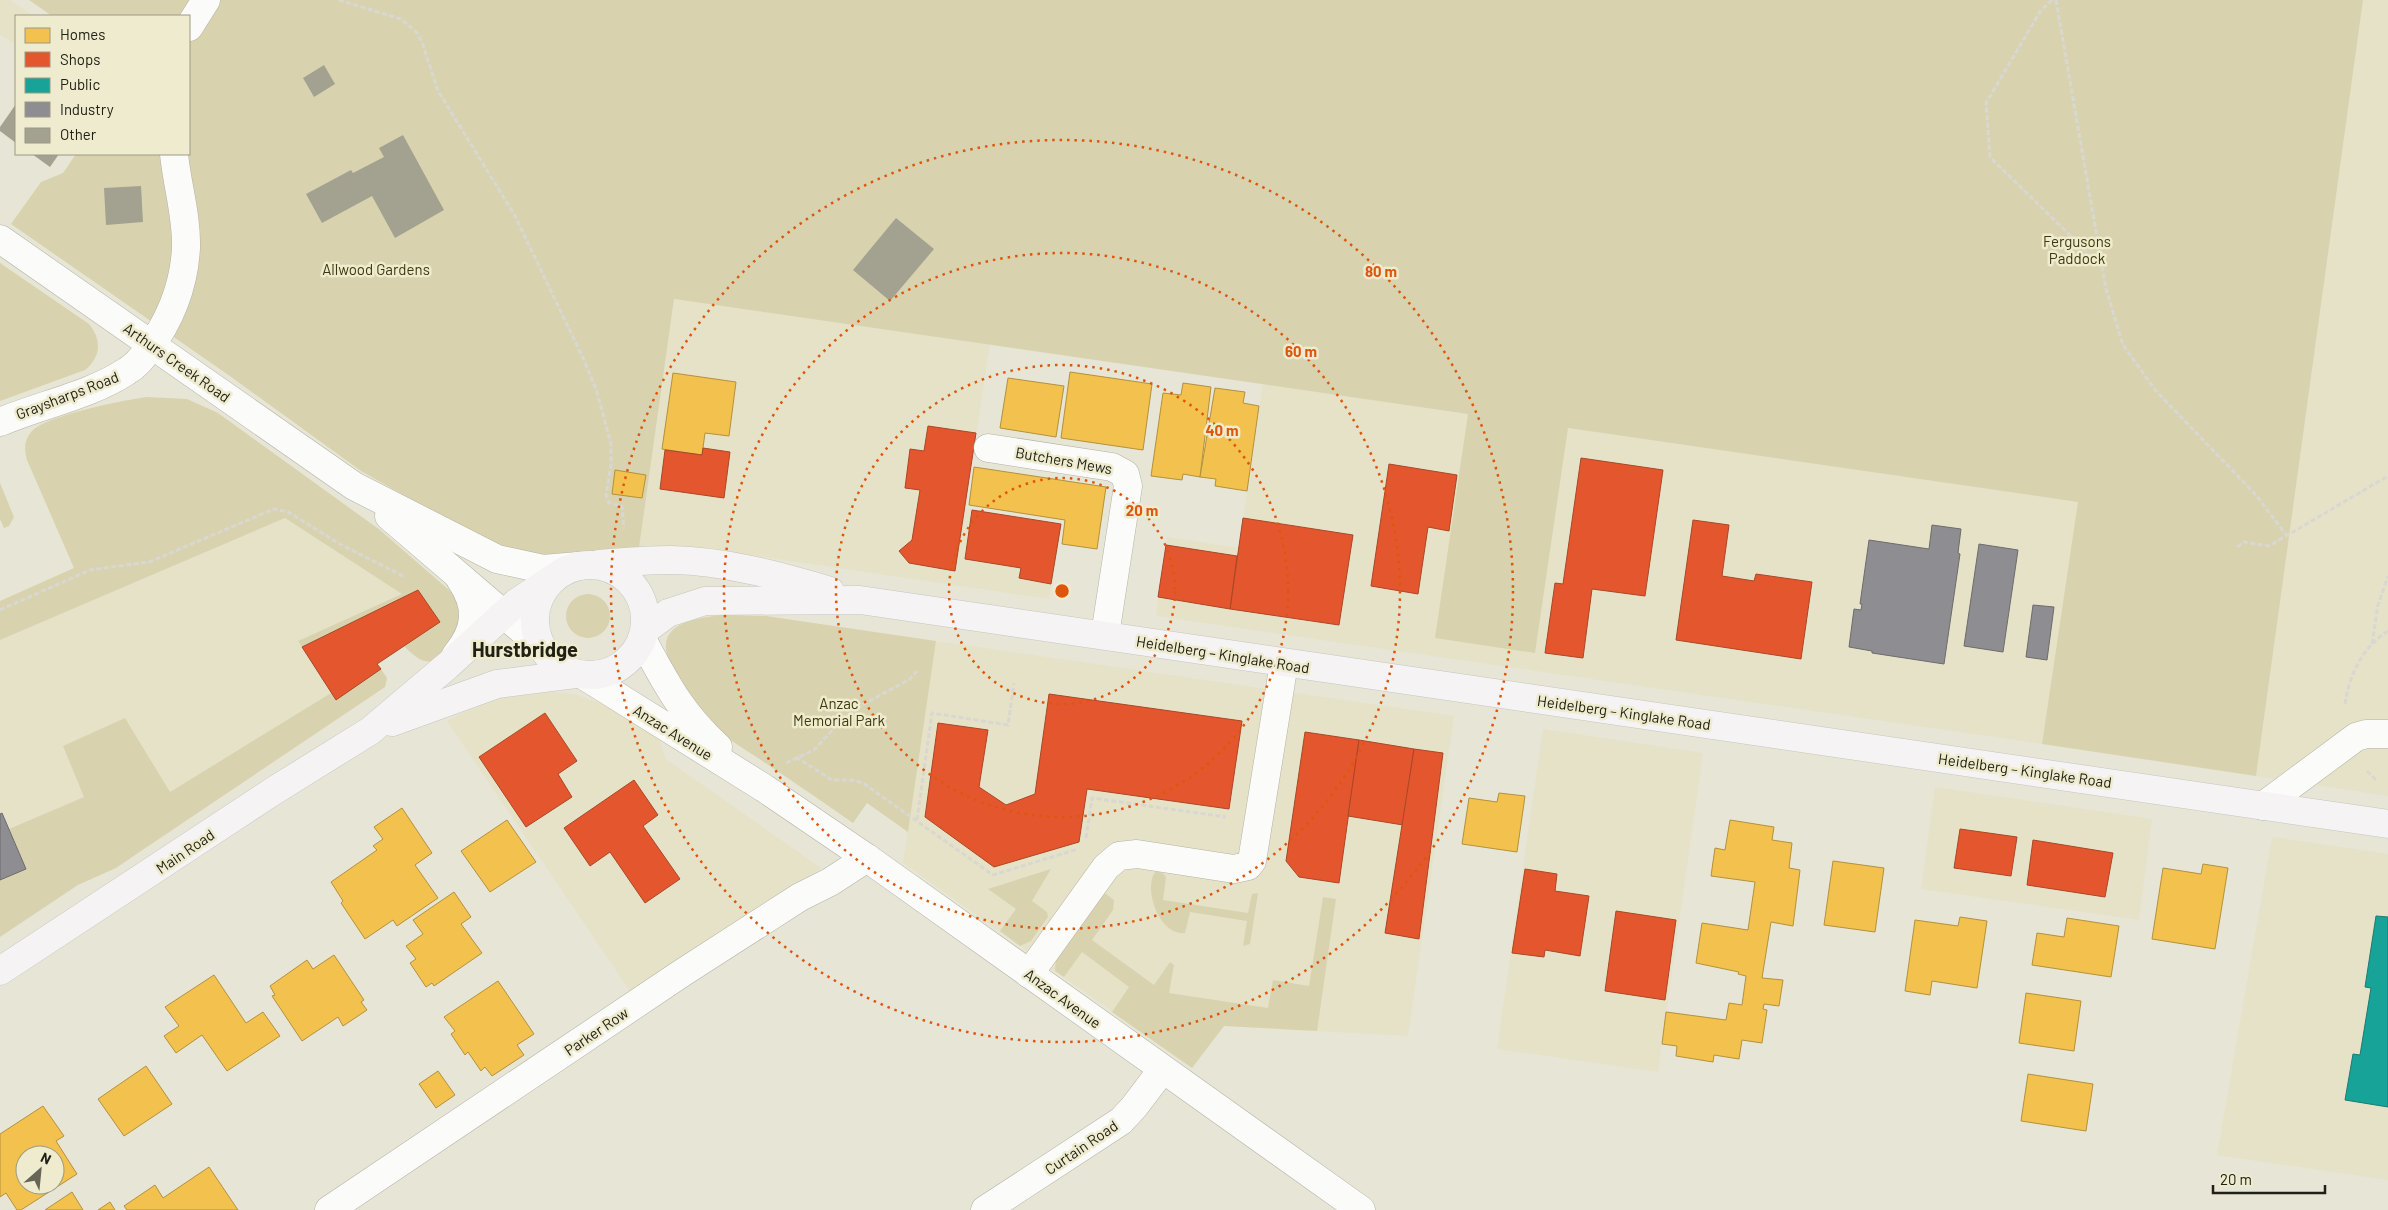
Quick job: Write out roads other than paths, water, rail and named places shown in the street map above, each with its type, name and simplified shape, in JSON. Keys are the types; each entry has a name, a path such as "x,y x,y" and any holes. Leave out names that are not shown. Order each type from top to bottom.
{"main road":[{"name":"Heidelberg – Kinglake Road","path":"586,565 650,560 697,562 772,575 860,600 2388,824"},
{"path":"586,565 619,573 630,581 644,604 644,635 631,658 613,671 598,675 579,675 562,668 542,647 536,635 535,615 540,596 552,580 560,573 586,565"},
{"name":"Main Road","path":"0,971 186,851 275,790 370,731 504,614 552,580"},
{"name":"Heidelberg – Kinglake Road","path":"644,635 668,613 704,601 860,600"},
{"name":"Main Road","path":"370,731 449,700 497,684 579,675"}],"street":[{"path":"190,25 206,0"},
{"name":"Graysharps Road","path":"0,422 118,377 134,367 169,319 182,276 185,258 185,231 174,155"},
{"name":"Arthurs Creek Road","path":"0,239 354,486 542,647"},
{"name":"Butchers Mews","path":"988,448 1112,467 1125,474 1128,486 1105,636"},
{"name":"Arthurs Creek Road","path":"354,486 497,559 544,569 586,565"},
{"path":"452,661 469,636 474,616 471,598 456,573"},
{"name":"Anzac Avenue","path":"644,635 678,704 687,716 764,788"},
{"path":"1029,974 1106,867 1119,856 1137,854 1234,869 1242,869 1252,861 1284,663"},
{"name":"Anzac Avenue","path":"579,675 764,788 867,858 1361,1210"},
{"path":"2263,806 2356,737 2366,734 2388,734"},
{"name":"Parker Row","path":"329,1210 682,973 800,897 830,882 867,858"},
{"name":"Curtain Road","path":"985,1210 1121,1121 1162,1070"}],"district":[{"name":"Hurstbridge","path":"525,649"}],"park label":[{"name":"Fergusons Paddock","path":"2077,250"},
{"name":"Allwood Gardens","path":"376,269"},
{"name":"Anzac Memorial Park","path":"839,712"}]}
